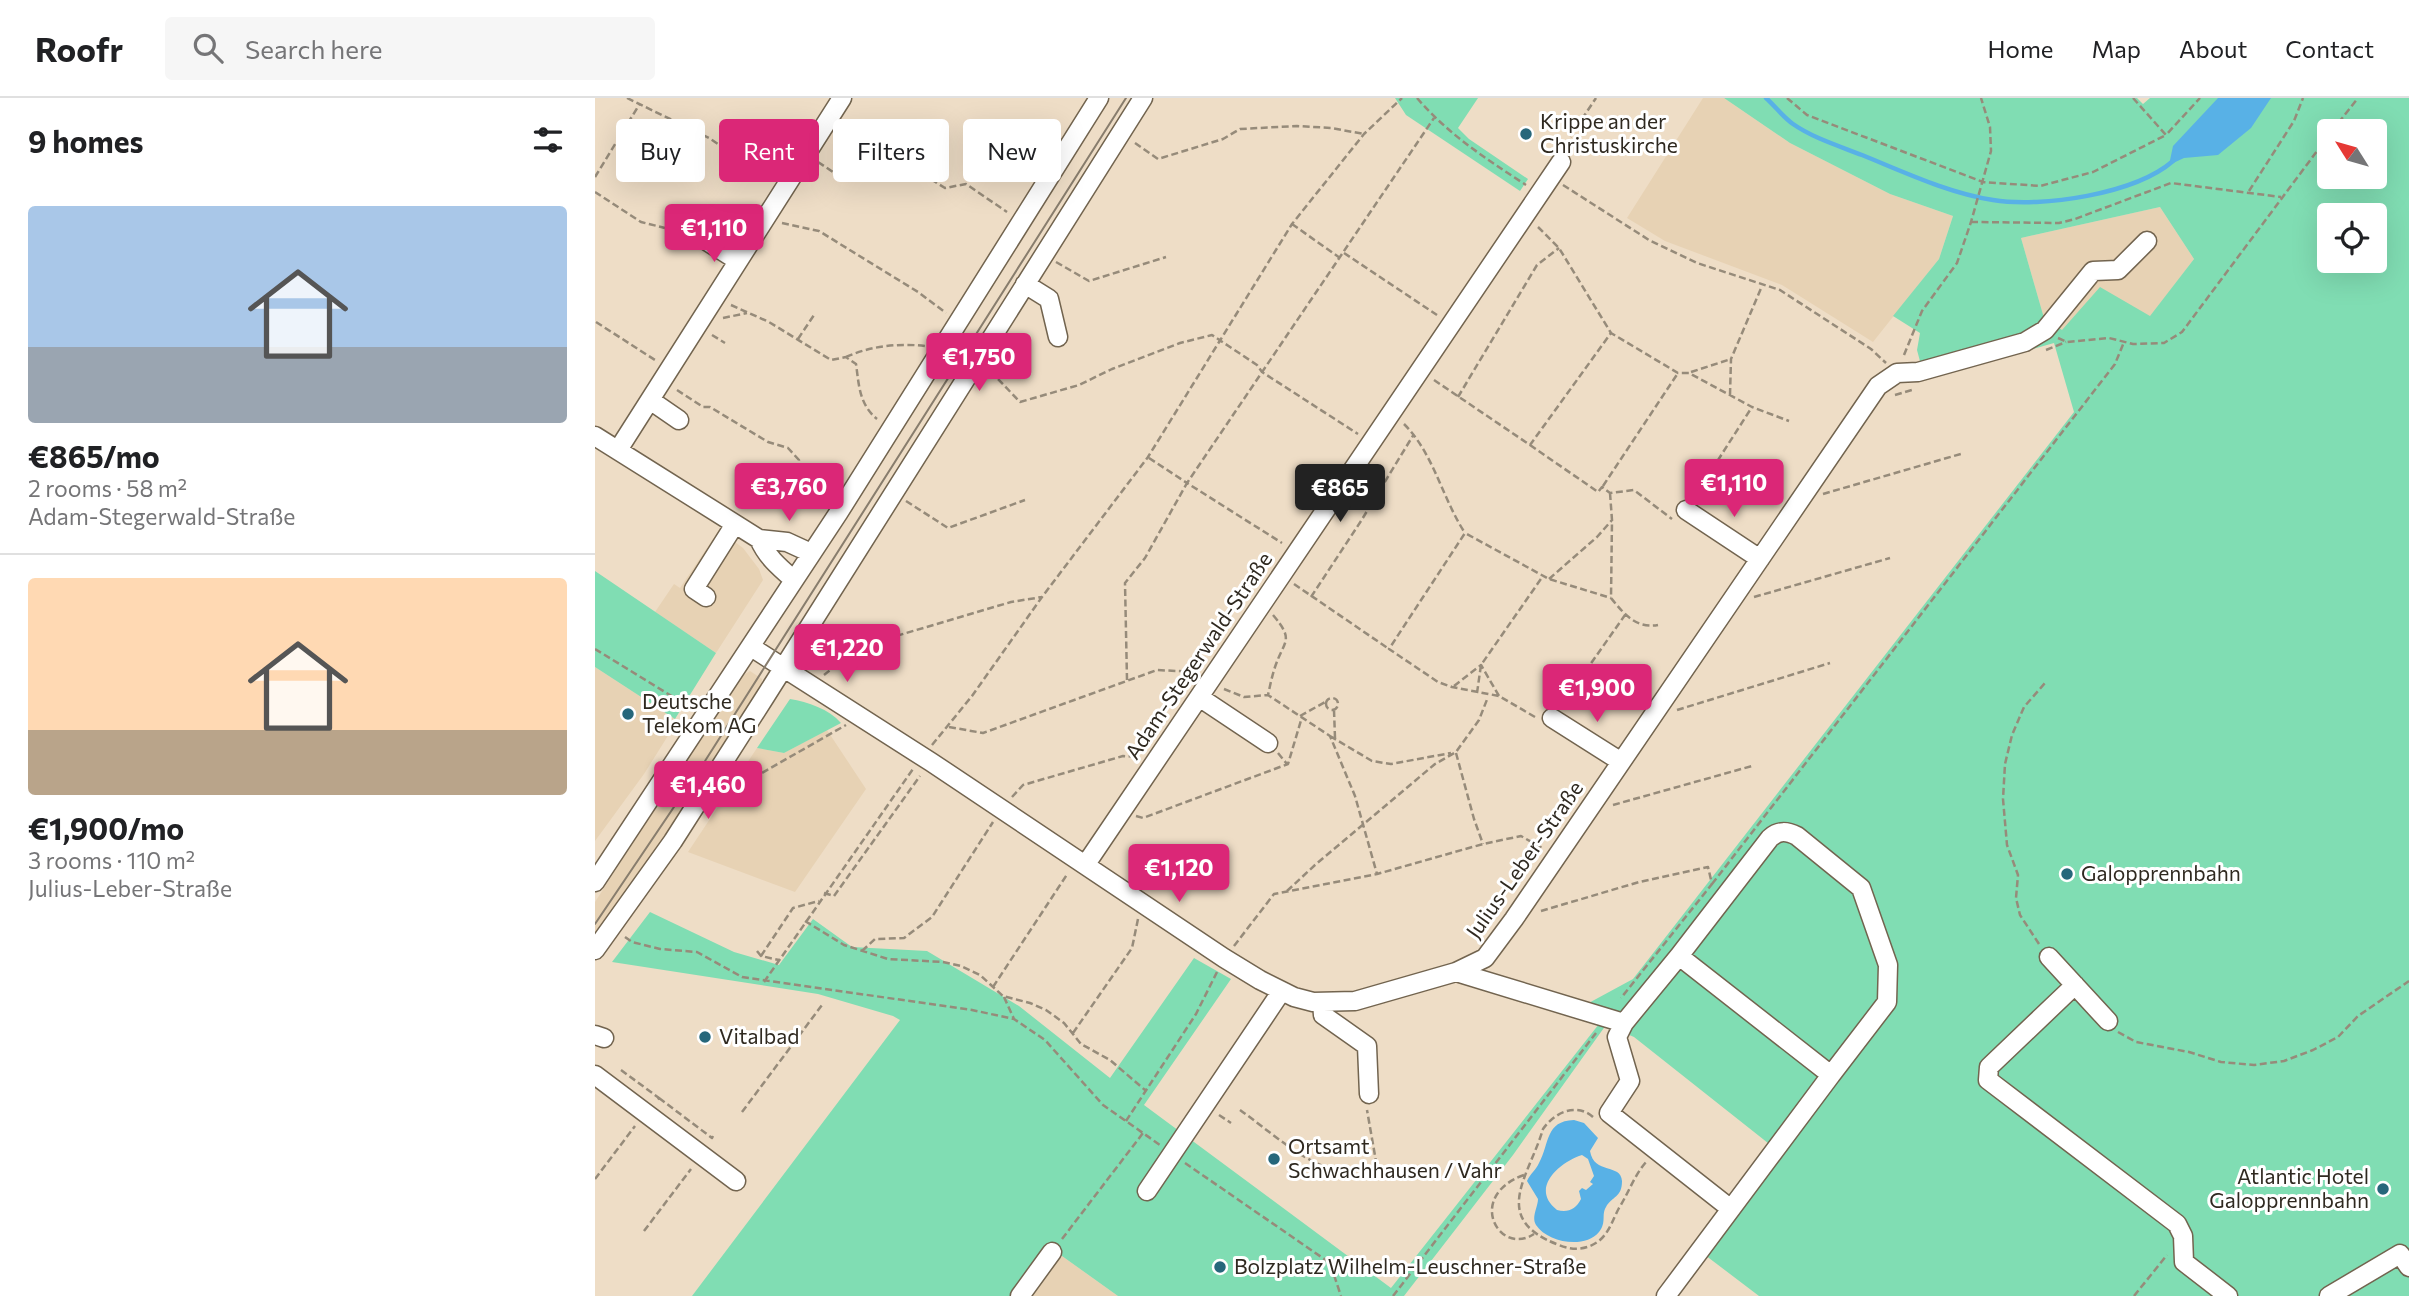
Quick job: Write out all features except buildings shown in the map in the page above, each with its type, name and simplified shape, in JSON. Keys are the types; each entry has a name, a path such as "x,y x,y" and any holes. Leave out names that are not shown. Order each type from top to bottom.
{"street":[{"path":"618,450 842,98"},
{"path":"595,882 839,512 1099,98"},
{"path":"595,950 673,841 895,494 1024,284 1143,98"},
{"name":"Adam-Stegerwald-Straße","path":"1082,861 1120,813 1557,169"},
{"path":"680,224 738,261"},
{"path":"1896,373 1918,372 2025,342 2045,330 2094,271 2118,270 2147,241"},
{"path":"1024,284 1049,299 1058,337"},
{"name":"Julius-Leber-Straße","path":"751,647 1082,861 1224,958 1281,992 1313,1002 1355,1001 1456,972 1485,958 1878,386 1896,373"},
{"path":"650,400 679,420"},
{"path":"595,436 759,539 787,542 811,553"},
{"path":"1686,510 1760,559"},
{"path":"706,597 694,589 735,524"},
{"path":"759,539 774,563 794,580"},
{"path":"1207,684 1268,743"},
{"path":"1552,718 1620,761"},
{"path":"1666,1296 1887,1002 1888,965 1861,888 1789,832 1770,838 1624,1023 1617,1037 1630,1082 1609,1113 1731,1209"},
{"path":"1679,956 1831,1075"},
{"path":"2049,957 2108,1021"},
{"path":"1456,972 1603,1023 1624,1023"},
{"path":"2075,985 1989,1067 1988,1080 2177,1224 2183,1236 2184,1262 2228,1296"},
{"path":"1147,1191 1281,992"},
{"path":"1322,1003 1324,1015 1367,1046 1369,1094"},
{"path":"595,1075 649,1105 701,1155 736,1181"},
{"path":"1020,1296 1052,1252"},
{"path":"2329,1296 2406,1256"}],"path":[{"path":"627,98 709,138 785,188"},
{"path":"764,982 824,893 1148,457 1292,224 1364,134 1402,98"},
{"path":"1417,98 1434,118 1463,144 1539,194"},
{"path":"1576,128 1596,98"},
{"path":"1787,98 1807,115 1983,182 2040,186 2093,172 2166,135 2200,98"},
{"path":"1557,169 1578,197 1649,240 1696,263 1780,290 1871,349 1896,373 1922,311 1957,263 1971,222 1991,151 1990,127 1981,98"},
{"path":"2133,98 2166,135"},
{"path":"2249,191 2294,121 2304,98"},
{"path":"2341,119 2356,99"},
{"path":"595,177 639,105"},
{"path":"1127,680 1125,583 1145,558 1187,483 1434,118"},
{"path":"1120,133 1158,159 1223,139 1240,129 1297,126 1364,134"},
{"path":"820,134 871,142 945,188 965,184 1021,220"},
{"path":"2045,330 2067,342 2109,338 2124,342 2164,343 2182,332 2317,151"},
{"path":"1971,222 2059,223 2171,183 2281,197"},
{"path":"595,191 641,222 663,228 680,224"},
{"path":"1526,215 1559,248 1611,333 1678,373 1689,373 1731,359"},
{"path":"765,220 819,231 918,292 957,322"},
{"path":"1292,224 1341,258"},
{"path":"1458,397 1537,265 1559,248"},
{"path":"1344,253 1452,324"},
{"path":"1043,255 1089,281 1167,257"},
{"path":"1730,395 1731,359 1763,285"},
{"path":"715,298 769,322 831,360 863,349 881,347 912,345 941,348"},
{"path":"703,316 719,318 747,313"},
{"path":"798,339 814,315"},
{"path":"596,322 703,407 710,407 768,442 788,447 799,460 796,486 839,512"},
{"path":"1530,445 1611,333"},
{"path":"974,364 997,378 1020,402 1079,385 1112,369 1180,343 1212,335 1257,365 1262,372 1371,443"},
{"path":"1393,1296 2115,364 2124,342"},
{"path":"846,357 856,363 860,397 868,411 890,429"},
{"path":"1420,370 1598,492 1678,373"},
{"path":"1689,373 1752,407 1789,421"},
{"path":"1602,487 1610,493 1635,490 1676,523 1752,407"},
{"path":"1392,413 1414,434 1427,455 1453,515 1465,533 1549,579 1611,598 1625,615 1646,627 1658,625"},
{"path":"1311,597 1414,434"},
{"path":"1800,501 1964,453"},
{"path":"1148,457 1297,553"},
{"path":"1610,493 1611,598"},
{"path":"895,494 948,528 1025,500"},
{"path":"1549,579 1597,537 1612,520"},
{"path":"1389,649 1465,533"},
{"path":"1734,597 1745,600 1890,558"},
{"path":"1281,576 1438,682 1499,696 1544,723 1552,718 1625,615"},
{"path":"1452,687 1481,665 1543,576"},
{"path":"814,686 828,671 859,647 1011,602 1042,597"},
{"path":"1263,602 1284,628 1286,644 1275,665 1268,695"},
{"path":"595,649 705,717"},
{"path":"1676,711 1830,663"},
{"path":"1477,693 1481,665"},
{"path":"1481,665 1499,696"},
{"path":"949,727 983,733 1157,670 1244,697 1268,695 1372,761 1391,764 1419,761 1456,752"},
{"path":"2045,683 2024,707 2012,736 2005,764 2003,799 2007,845 2018,875 2016,898 2020,915 2049,957"},
{"path":"1287,891 1435,764 1456,752 1479,720 1489,695"},
{"path":"1120,813 1143,818 1288,764 1301,717 1331,698 1337,701 1334,709 1335,738"},
{"path":"1327,701 1328,708 1334,709"},
{"path":"753,778 861,717"},
{"path":"1330,736 1355,796 1377,874"},
{"path":"1456,752 1483,844"},
{"path":"862,951 874,939 904,938 932,916 1002,809 1023,785 1123,756 1156,759"},
{"path":"824,893 834,895 926,759"},
{"path":"1611,806 1752,765"},
{"path":"1126,1121 1196,1014 1224,958 1274,894 1377,874 1521,836 1556,856"},
{"path":"993,988 1082,861"},
{"path":"1539,911 1639,882 1708,867 1712,884"},
{"path":"761,956 793,908 819,901"},
{"path":"1073,1034 1132,948 1142,902"},
{"path":"805,921 844,945 862,951 888,959 943,962 961,966 980,975 1003,996 1047,1010 1064,1023 1081,1044 1110,1060 1146,1091"},
{"path":"611,928 632,942 660,949 697,952 742,977 764,982 972,1010 1014,1019 1045,1040 1103,1105 1330,1263 1341,1296"},
{"path":"757,951 761,956 779,960"},
{"path":"2108,1021 2120,1034 2137,1042 2189,1052 2221,1062 2253,1065 2284,1061 2338,1037 2358,1016 2409,981"},
{"path":"1003,996 1014,1019"},
{"path":"742,1112 822,1005"},
{"path":"621,1070 712,1138 713,1136"},
{"path":"1240,1110 1324,1166 1341,1171 1353,1170 1377,1167 1367,1115 1369,1094"},
{"path":"595,1179 649,1105 659,1098"},
{"path":"1596,1119 1590,1113 1580,1110 1562,1113 1550,1120 1543,1129 1520,1192 1521,1213 1534,1234 1574,1250 1595,1244 1607,1232 1628,1196 1634,1176 1656,1150"},
{"path":"1052,1252 1143,1133"},
{"path":"644,1231 701,1155"},
{"path":"1524,1175 1500,1188 1492,1205 1492,1217 1495,1227 1507,1236 1522,1238 1534,1234"},
{"path":"2134,1296 2183,1236"}],"shaded area":[{"path":"1703,98 1724,98 1790,143 1890,194 1953,216 1939,259 1873,342 1782,285 1665,241 1627,218"},
{"path":"2160,207 2194,259 2150,317 2062,331 2044,318 2021,238"},
{"path":"719,530 743,548 759,569 763,580 716,653 655,612 674,584 680,588"},
{"path":"595,667 675,719 676,723 644,774 595,841"},
{"path":"750,671 762,679 761,692 675,822 595,935 595,902 731,690 742,676"},
{"path":"827,730 866,789 795,892 688,852 757,748 784,753"},
{"path":"1048,1246 1118,1296 1010,1296"}],"green space":[{"path":"1395,98 1478,98 1458,128 1469,139 1528,179 1520,191 1406,115"},
{"name":"Galopprennbahn","path":"1724,98 2137,98 2143,104 2150,98 2409,98 2409,1296 1759,1296 1705,1255 1773,1147 1634,1037 1606,1025 1513,1155 1404,1296 1118,1296 1048,1246 1010,1296 692,1296 900,1020 818,994 612,962 650,912 734,952 779,965 813,919 852,947 927,951 1019,1006 1110,1078 1194,958 1231,979 1144,1105 1391,1288 1599,1024 1585,1005 1633,979 2074,412 2054,343 1925,380 1917,350 1920,333 1893,316 1939,259 1953,216 1890,194 1790,143","holes":["2160,207 2194,259 2150,316 2100,287 2062,330 2044,318 2021,238"]},
{"path":"595,571 716,653 675,719 595,667"},
{"path":"790,699 818,707 841,723 784,753 757,748"}],"water":[{"path":"2218,98 2271,98 2251,128 2218,155 2184,158 2169,165 2173,146"},
{"path":"1565,1121 1584,1123 1598,1138 1590,1151 1592,1158 1617,1172 1622,1181 1619,1194 1608,1203 1599,1232 1585,1241 1558,1240 1536,1225 1534,1215 1538,1199 1527,1181 1539,1163 1553,1129","holes":["1582,1155 1588,1159 1594,1176 1590,1182 1593,1184 1586,1190 1582,1188 1579,1191 1581,1199 1574,1208 1557,1210 1549,1202 1546,1193 1551,1177 1573,1158"]}],"waterway":[{"path":"1766,98 1789,121 1818,138 1943,187 1993,200 2036,202 2087,196 2136,182 2173,161"}],"tram line":[{"path":"595,924 705,761 1126,98"}],"place":[{"name":"Krippe an der Christuskirche","path":"1526,134"},
{"name":"Deutsche Telekom AG","path":"628,714"},
{"name":"Galopprennbahn","path":"2067,874"},
{"name":"Vitalbad","path":"705,1037"},
{"name":"Ortsamt Schwachhausen / Vahr","path":"1274,1159"},
{"name":"Atlantic Hotel Galopprennbahn","path":"2383,1189"},
{"name":"Bolzplatz Wilhelm-Leuschner-Straße","path":"1220,1267"}]}
